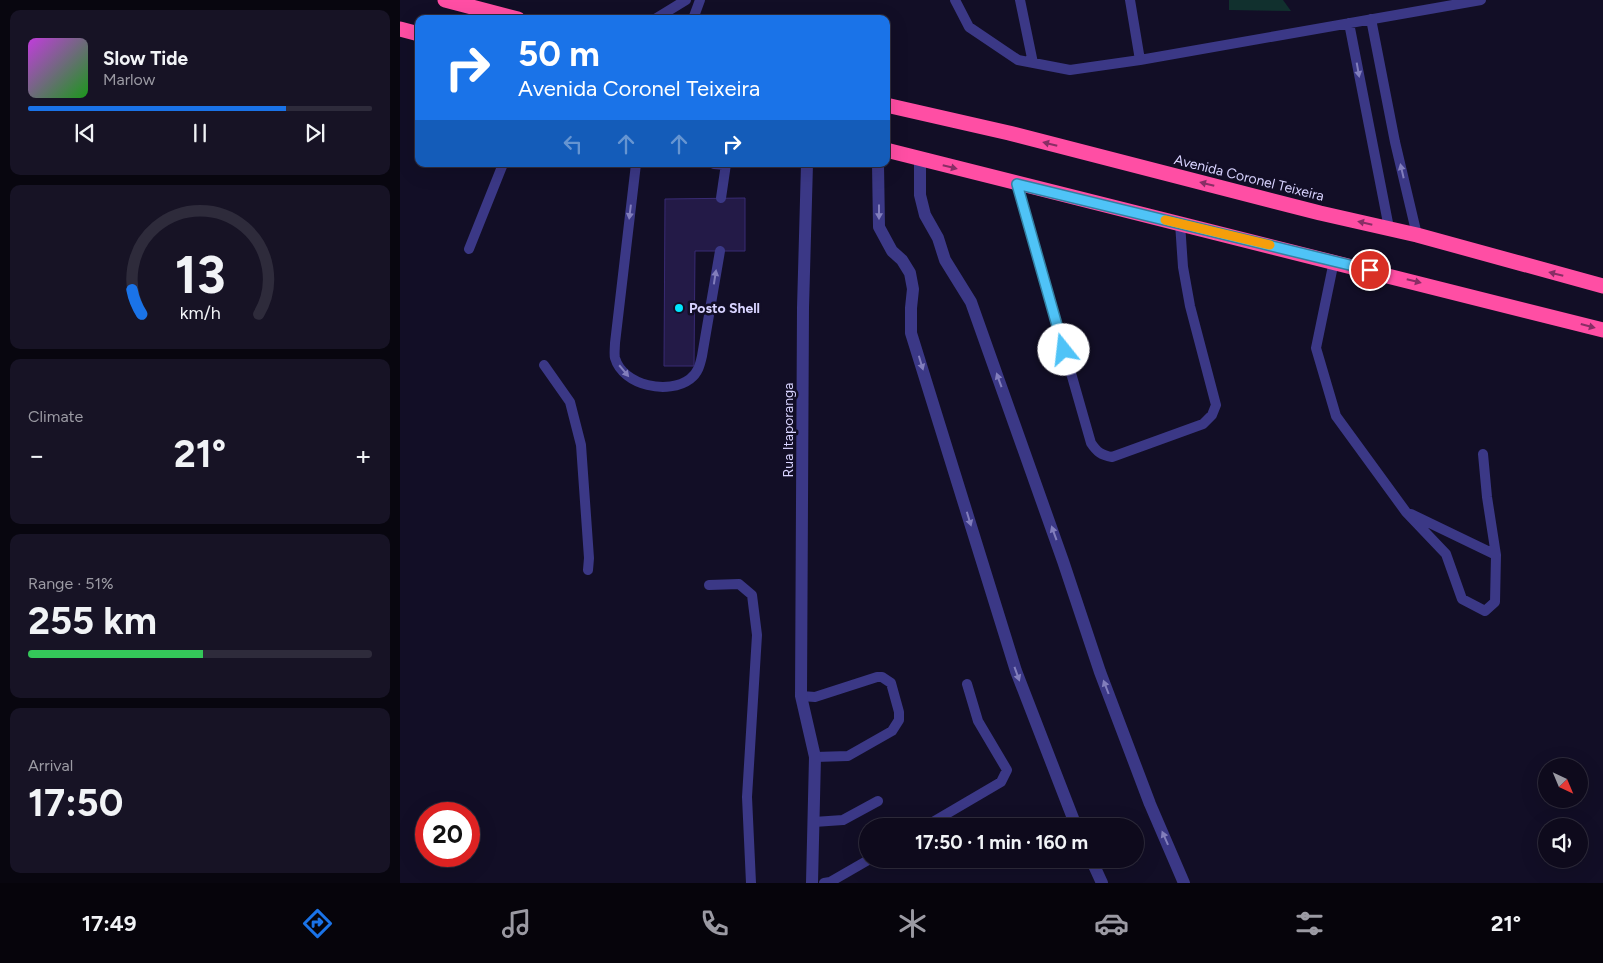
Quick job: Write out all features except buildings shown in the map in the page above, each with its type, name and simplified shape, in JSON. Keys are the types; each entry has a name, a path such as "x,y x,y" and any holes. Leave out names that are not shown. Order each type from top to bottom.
{"highway":[{"path":"445,0 503,15"},
{"path":"400,30 415,33"},
{"name":"Avenida Coronel Teixeira","path":"890,106 1009,133 1417,235 1603,286"},
{"path":"890,151 1603,330"}],"street":[{"path":"920,159 920,195 925,215 938,238 945,260 971,302 1063,561 1103,681 1150,804 1184,883"},
{"name":"Rua Itaporanga","path":"807,167 803,308 801,696 816,757 812,883"},
{"path":"878,167 879,227 892,251 902,260 910,273 913,289 910,308 911,333 1016,670 1073,818"},
{"path":"1095,868 1102,883"}],"lane":[{"path":"662,15 686,0"},
{"path":"694,15 700,0"},
{"path":"955,0 969,27 1018,60 1070,70 1140,60 1481,0"},
{"path":"1020,0 1033,63"},
{"path":"1130,0 1140,60"},
{"path":"1371,19 1395,142 1417,235"},
{"path":"1349,22 1389,228"},
{"path":"469,249 502,167"},
{"path":"636,167 615,343 615,358 621,371 633,381 646,386 680,384 690,379 699,370 720,251"},
{"path":"722,198 726,167"},
{"path":"1017,184 1091,442 1103,456 1112,457 1203,424 1212,415 1216,405 1190,306 1183,267 1180,223"},
{"path":"1334,261 1316,348 1336,416 1406,512 1446,554 1462,599 1485,611 1495,602 1496,555 1487,497 1484,454"},
{"path":"544,365 570,402 581,445 588,570"},
{"path":"1406,512 1496,555"},
{"path":"709,585 739,584 752,595 757,635 747,797 751,883"},
{"path":"801,696 815,697 877,677 891,683 899,712 898,720 892,731 848,756 816,757"},
{"path":"940,818 1001,782 1007,770 978,721 967,684"},
{"path":"814,822 842,820 878,801"},
{"path":"824,883 830,882 859,865"}],"green space":[{"path":"1229,0 1283,0 1291,11 1229,10"}],"slow traffic":[{"path":"1165,220 1270,245"}],"place":[{"name":"Posto Shell","path":"679,308"}],"route":[{"path":"1064,350 1017,184 1370,270"}]}
